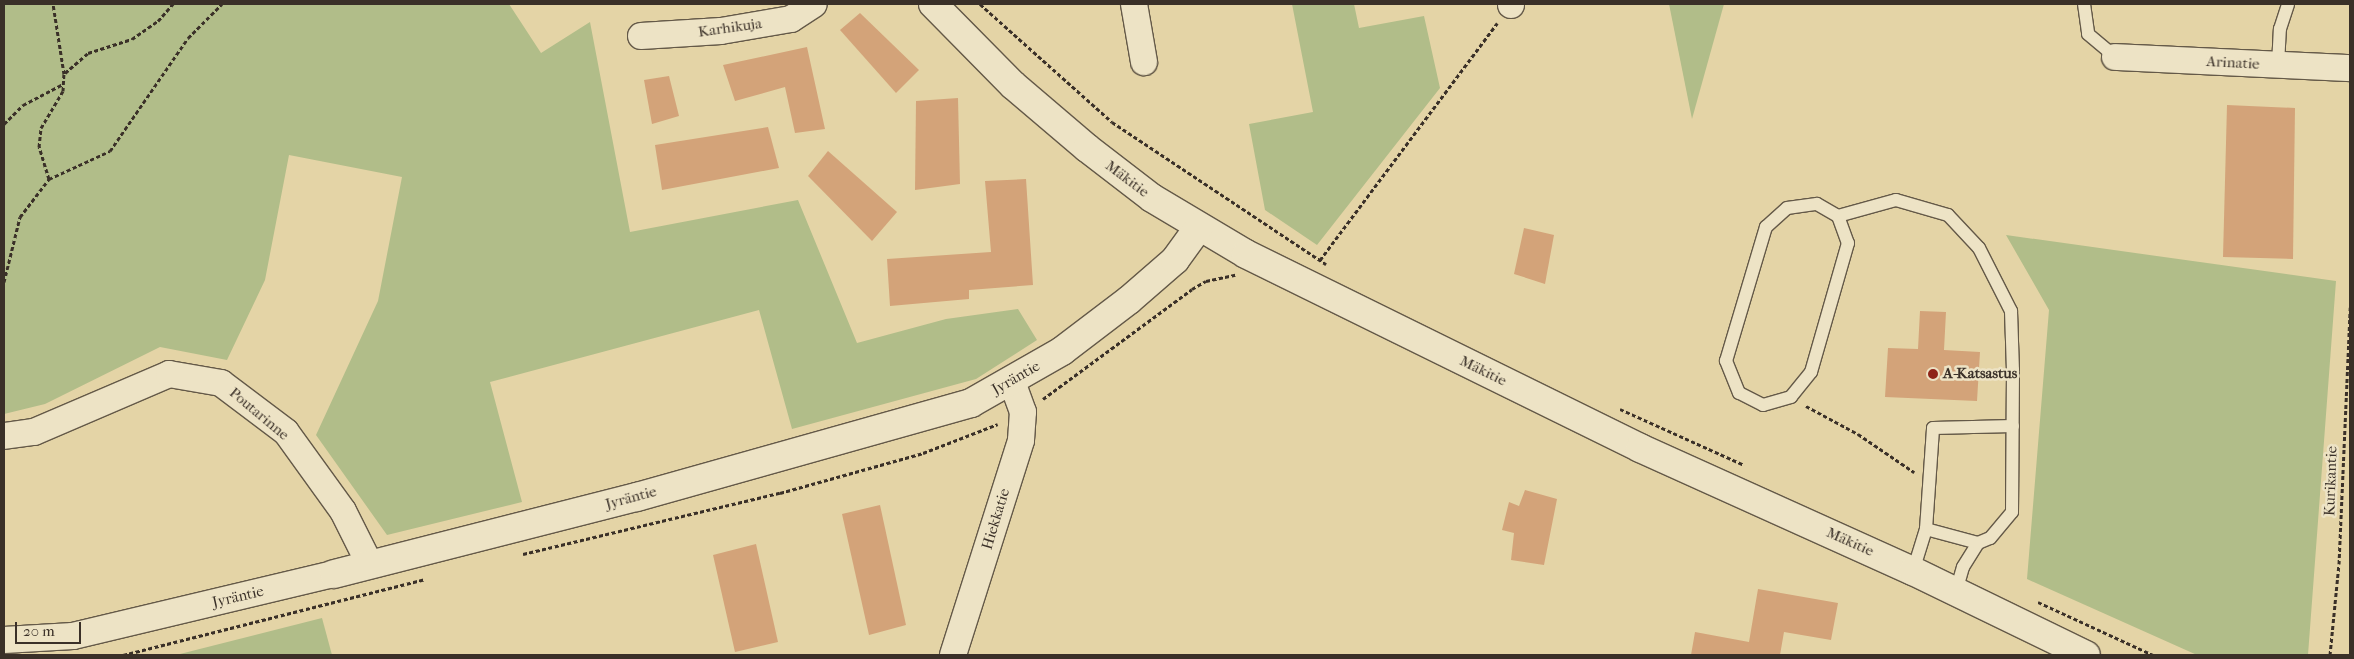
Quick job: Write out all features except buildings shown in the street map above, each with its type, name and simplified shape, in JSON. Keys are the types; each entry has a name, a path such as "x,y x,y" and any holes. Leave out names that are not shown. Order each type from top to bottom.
{"street":[{"name":"Karhikuja","path":"641,36 721,31 791,19 814,4"},
{"name":"Mäkitie","path":"933,4 1014,85 1087,148 1152,198 1246,254 1640,448 1913,571 2086,655"},
{"path":"1134,4 1144,62"},
{"name":"Arinatie","path":"2115,57 2350,68"},
{"name":"Jyräntie","path":"4,640 73,636 334,574 637,497 961,406 1012,382 1062,351 1129,300 1175,260 1199,226"},
{"name":"Poutarinne","path":"4,436 34,432 169,374 221,383 286,432 343,511 370,565"},
{"name":"Hiekkatie","path":"953,655 1020,440 1023,412 1012,382"}],"lane":[{"path":"2084,4 2088,34 2115,57"},
{"path":"2278,65 2280,29 2288,4"},
{"path":"1838,216 1896,200 1948,215 1979,248 2011,311 2012,512 1990,538 1978,543 1963,567 1956,592"},
{"path":"1817,204 1838,216 1848,243 1811,372 1790,397 1763,405 1739,394 1726,361 1766,227 1787,208 1817,204"},
{"path":"1913,571 1926,529 1933,428 2013,426"},
{"path":"1926,529 1978,543"}],"path":[{"path":"49,179 39,147 41,128 63,91 64,84 53,4"},
{"path":"64,74 88,53 132,39 158,21 173,4"},
{"path":"4,282 20,217 49,179 110,151 188,38 222,4"},
{"path":"980,4 1112,122 1261,223 1328,265"},
{"path":"1320,260 1511,4"},
{"path":"4,124 23,105 64,84"},
{"name":"Kurikantie","path":"2330,655 2339,564 2350,307"},
{"path":"1790,397 1858,434 1929,482"},
{"path":"1611,405 1752,469"},
{"path":"2030,598 2152,655"}],"green space":[{"path":"4,4 509,4 541,53 590,22 630,232 798,200 857,343 946,319 1018,309 1037,340 976,379 792,429 759,310 490,382 522,502 387,535 316,435 378,301 402,177 289,155 265,280 227,360 160,347 45,404 4,414"},
{"path":"1292,4 1354,4 1359,28 1424,16 1440,88 1317,245 1265,210 1249,124 1313,112"},
{"path":"1669,4 1724,4 1692,119"},
{"path":"2006,235 2336,281 2308,655 2197,655 2027,579 2049,310"},
{"path":"322,618 332,655 176,655"}],"place":[{"name":"A-Katsastus","path":"1933,374"}]}
